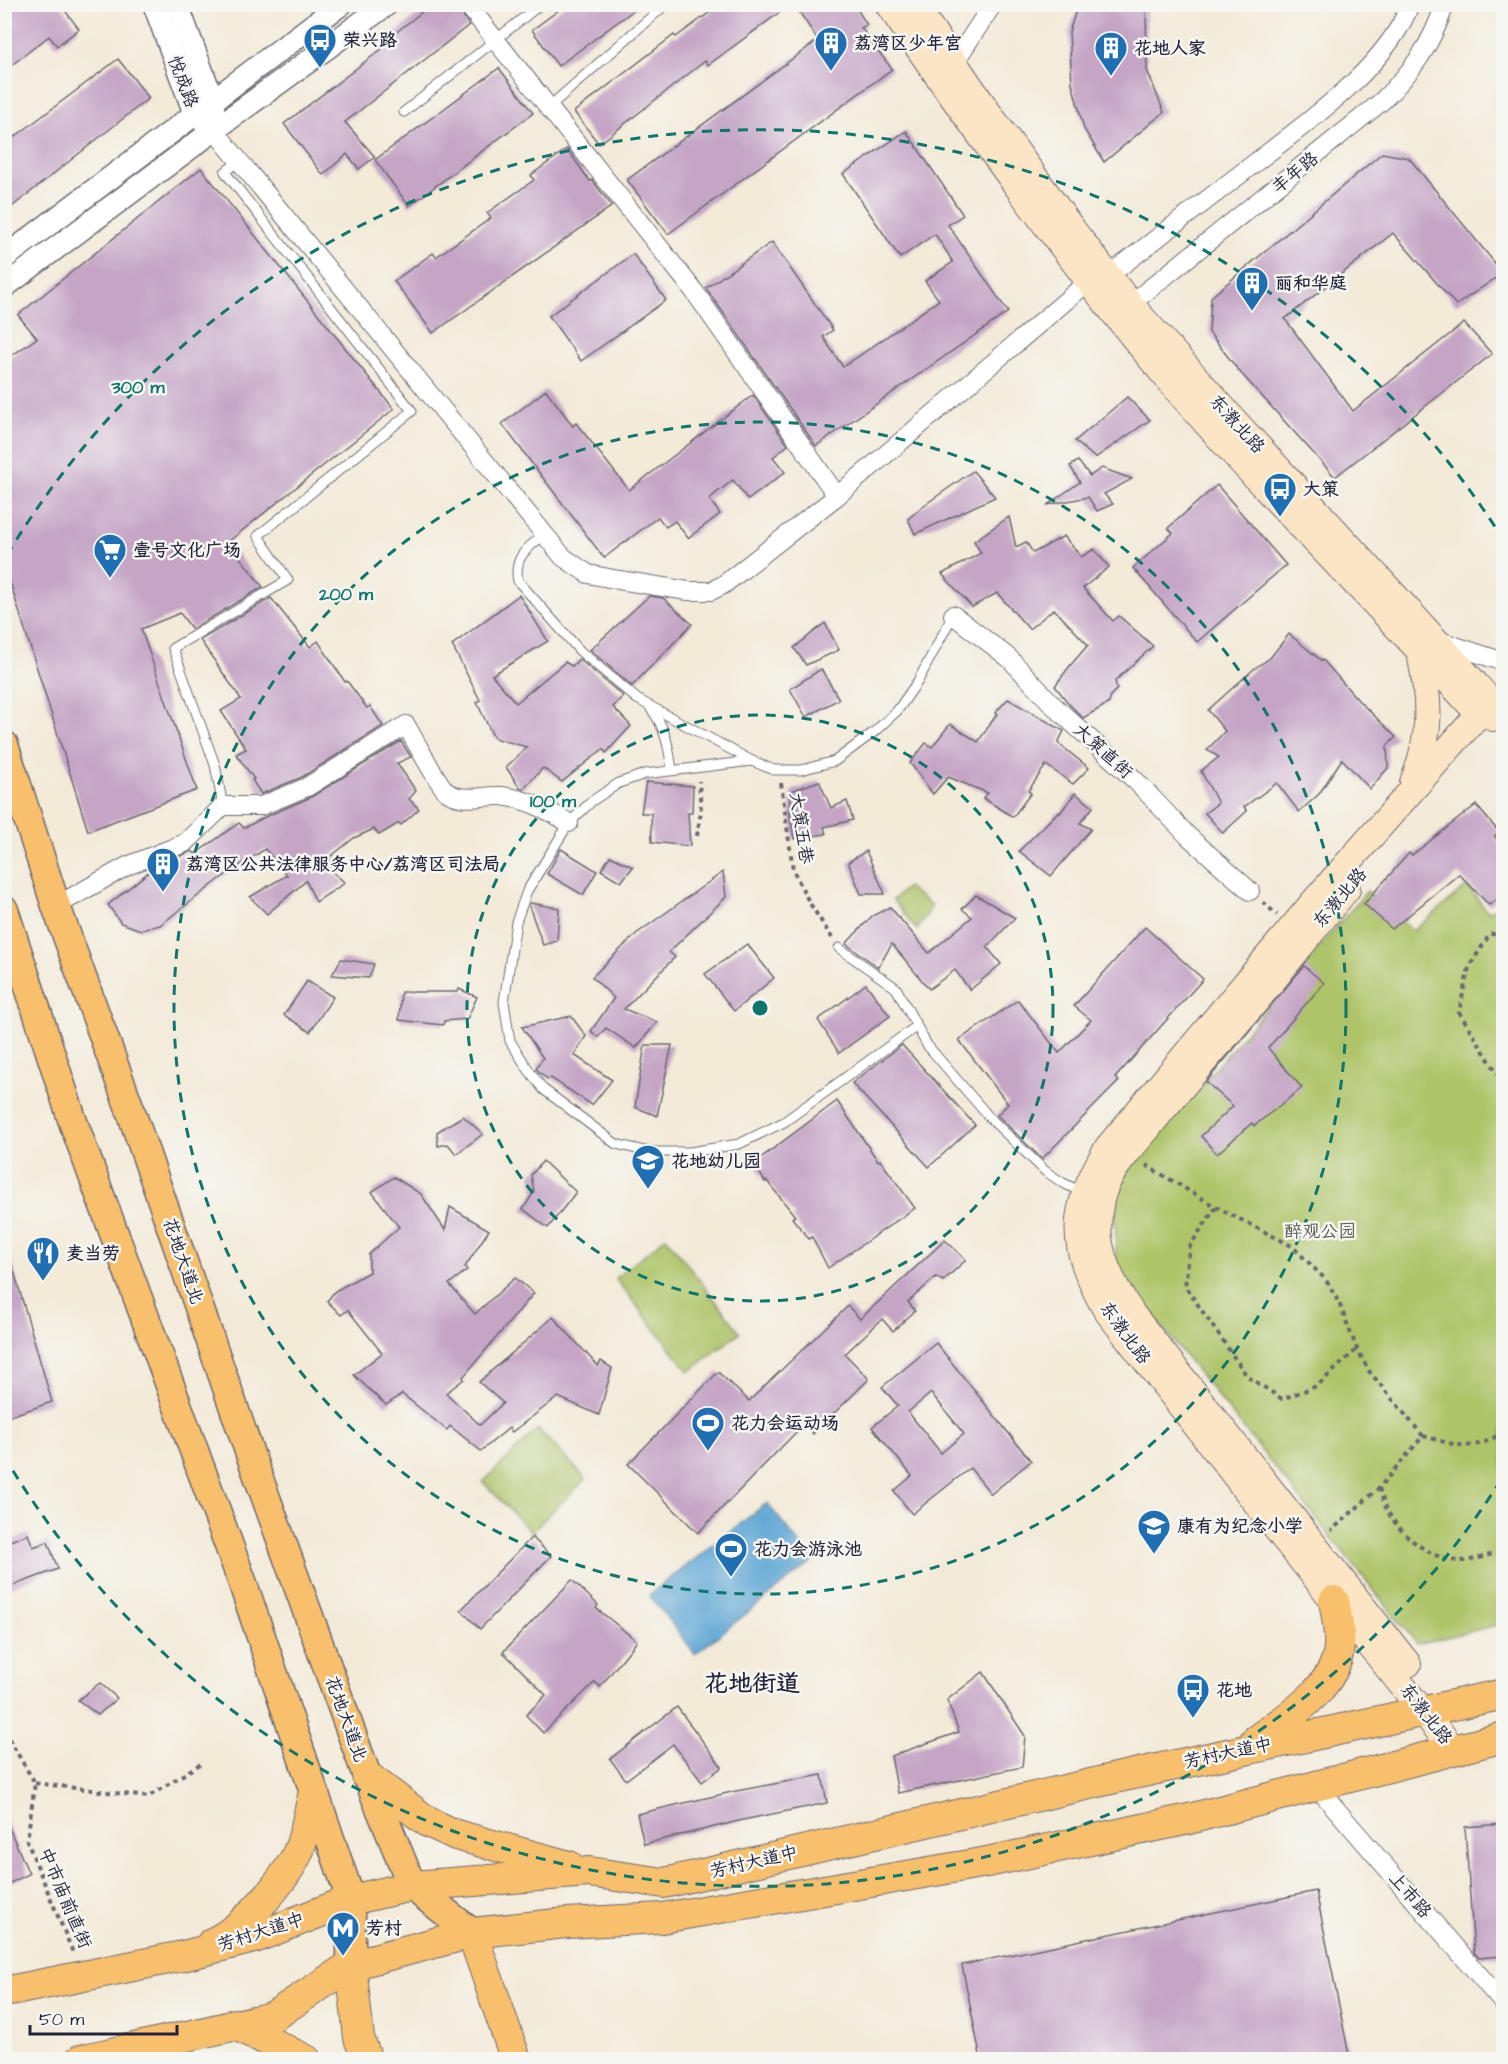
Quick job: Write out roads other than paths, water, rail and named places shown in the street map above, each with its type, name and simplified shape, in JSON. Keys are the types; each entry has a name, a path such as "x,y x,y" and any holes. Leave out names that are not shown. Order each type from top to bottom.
{"highway":[{"path":"1244,1749 1295,1712 1323,1685 1334,1666 1339,1649 1334,1601"},
{"name":"芳村大道中","path":"4,1992 183,1956 254,1938 351,1900 412,1886 589,1872 664,1883 1244,1749 1503,1694"},
{"name":"芳村大道中","path":"80,2060 125,2055 234,2024 272,2017 351,1965 472,1933 566,1923 662,1918 987,1862 1189,1819 1454,1750 1499,1742"},
{"path":"367,1776 428,1822 456,1835 589,1872"},
{"path":"183,1956 217,1941 250,1915 272,1892 299,1849 314,1792"},
{"path":"472,1933 516,2060"},
{"path":"351,1965 359,2038 367,2060"},
{"path":"234,2024 306,2060"}],"main road":[{"name":"东漖北路","path":"888,4 946,70 1073,230 1098,279 1123,310 1173,384 1224,441 1427,646 1492,717"},
{"name":"东漖北路","path":"914,4 946,70"},
{"path":"1407,796 1422,758 1427,731 1427,646"},
{"name":"东漖北路","path":"1432,1709 1334,1601 1106,1310 1083,1262 1078,1243 1079,1222 1084,1193 1108,1147 1291,928 1407,796 1492,717"},
{"name":"东漖北路","path":"1454,1750 1432,1709 1315,1545 1133,1315 1107,1272 1100,1245 1098,1220 1107,1180 1127,1154 1374,858 1483,736 1492,717"},
{"name":"花地大道北","path":"4,745 56,906 129,1106 250,1454 367,1776 412,1886"},
{"path":"4,910 72,1119 246,1592 351,1900 351,1965"},
{"path":"412,1886 472,1933"}],"street":[{"name":"悦成路","path":"153,4 214,130"},
{"name":"悦成路","path":"177,4 204,107"},
{"path":"4,258 341,4"},
{"path":"4,287 387,4"},
{"path":"467,4 694,291 837,496"},
{"path":"946,70 993,4"},
{"name":"丰年路","path":"214,130 563,557 588,574 688,591 711,591 723,585 837,496 1098,279 1295,131 1349,86 1384,51 1406,15 1410,4"},
{"name":"丰年路","path":"1123,310 1381,102 1405,78 1425,50 1445,4"},
{"name":"大策直街","path":"953,615 1010,658 1055,707 1136,780 1188,836 1250,891"},
{"path":"1427,646 1503,662"},
{"path":"56,906 128,866 185,843 223,806 261,806 308,788 406,725 445,791 459,798 500,796 523,800 546,809 569,823"},
{"name":"上市路","path":"1316,1786 1503,2004"}],"lane":[{"path":"404,112 541,4"},
{"path":"549,107 666,4"},
{"path":"223,806 215,765 173,648 288,580 258,536 412,411 225,172 239,160"},
{"path":"545,534 525,549 516,572 518,581 580,651 617,684 647,705 752,761 774,770 801,770 835,761 874,732 897,711 918,681 953,615"},
{"path":"647,705 659,719 665,734 672,770"},
{"path":"752,761 645,774 619,783 592,801 569,823 527,891 516,922 504,1002 510,1041 543,1089 616,1144 649,1152 690,1152 739,1144 784,1122 917,1026"},
{"path":"839,948 896,988 927,1045 989,1118 1045,1171 1084,1193"}],"water":[{"name":"花力会游泳池","path":"767,1503 813,1561 695,1654 649,1595"}],"place":[{"name":"荣兴路","path":"320,69"},
{"name":"荔湾区少年宫","path":"831,72"},
{"name":"花地人家","path":"1111,77"},
{"name":"丽和华庭","path":"1252,312"},
{"name":"大策","path":"1280,518"},
{"name":"壹号文化广场","path":"110,579"},
{"name":"荔湾区公共法律服务中心/荔湾区司法局","path":"163,893"},
{"name":"花地幼儿园","path":"648,1190"},
{"name":"麦当劳","path":"43,1282"},
{"name":"花力会运动场","path":"708,1452"},
{"name":"康有为纪念小学","path":"1154,1555"},
{"name":"花力会游泳池","path":"731,1578"},
{"name":"花地","path":"1193,1719"},
{"name":"芳村","path":"343,1957"}],"district":[{"name":"花地街道","path":"752,1684"}],"park label":[{"name":"醉观公园","path":"1320,1231"}]}
